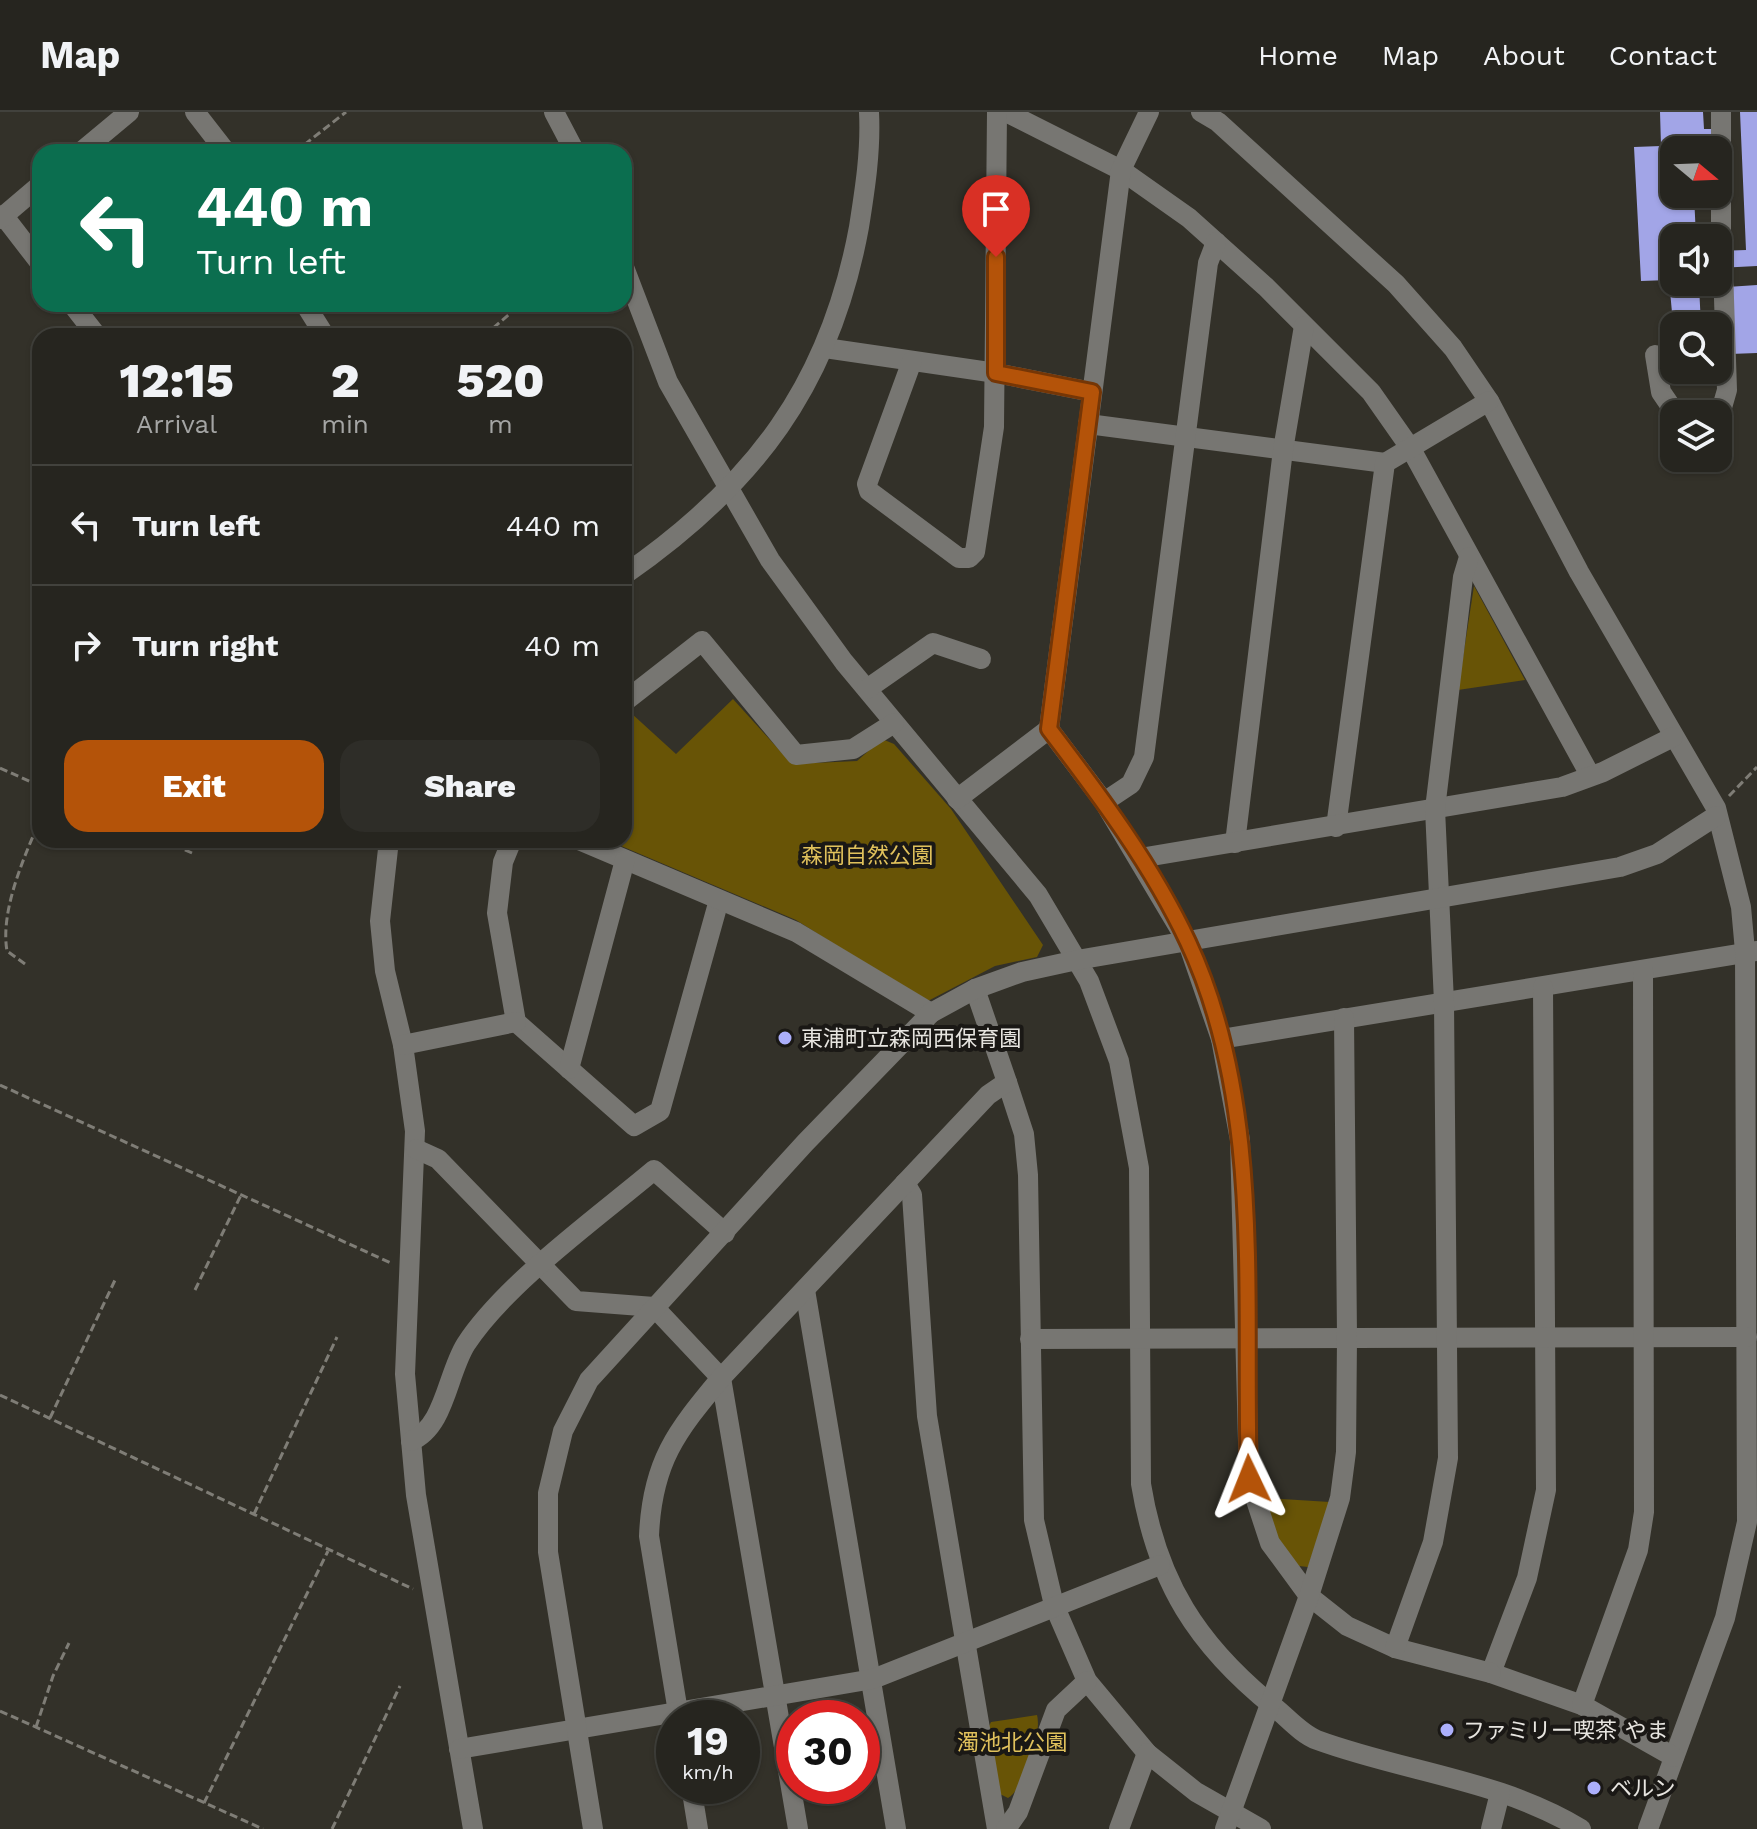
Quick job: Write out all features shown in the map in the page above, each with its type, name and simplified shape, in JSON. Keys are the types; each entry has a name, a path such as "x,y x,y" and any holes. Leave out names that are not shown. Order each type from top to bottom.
{"street":[{"path":"91,144 129,112"},
{"path":"195,112 220,144"},
{"path":"554,112 571,144"},
{"path":"632,570 672,542 728,491 807,387 825,348 850,275 871,139 869,112"},
{"path":"912,361 867,484 869,491 959,558 969,558 975,552 994,427 997,112"},
{"path":"1006,112 1121,170 1189,218 1371,392 1411,449 1590,775"},
{"path":"1149,112 1121,170 1049,729 1104,802 1188,943 1221,1039 1240,1140 1249,1479 1270,1543 1309,1596 1347,1626 1395,1648 1491,1673 1582,1705 1674,1757"},
{"path":"1201,112 1218,122 1396,284 1453,348 1489,401 1579,572 1716,812 1732,863 1751,951 1752,1248 1747,1337 1751,1540 1648,1829"},
{"path":"1721,112 1727,390 1724,400"},
{"path":"32,192 2,217 32,253"},
{"path":"1104,802 1131,784 1144,757 1208,263 1216,242"},
{"path":"632,288 668,382 728,491 807,613 894,723 1038,895 1077,960 1106,1023 1129,1097 1139,1168 1141,1484 1147,1524 1160,1565 1188,1617 1216,1655 1312,1738 1532,1802 1581,1829"},
{"path":"78,312 91,328"},
{"path":"1235,843 1283,450 1304,326"},
{"path":"825,348 996,373 1092,392"},
{"path":"1655,355 1661,392 1666,400"},
{"path":"1088,424 1385,463 1489,401"},
{"path":"1336,827 1385,463"},
{"path":"1395,1648 1417,1590 1442,1503 1448,1458 1444,1002 1435,809 1463,577 1469,557"},
{"path":"632,694 702,641 796,755 853,749 894,723"},
{"path":"867,689 933,643 981,659"},
{"path":"957,799 1049,729"},
{"path":"1140,858 1562,787 1673,737"},
{"path":"593,1829 548,1552 550,1472 563,1431 589,1380 931,1013 975,989 1022,972 1077,960 1620,867 1657,854 1716,812"},
{"path":"388,848 380,921 385,971 403,1045 416,1149 405,1374 432,1598 473,1829"},
{"path":"509,848 503,862 497,913 516,1022 634,1126 660,1111 719,900"},
{"path":"597,848 796,932 931,1013"},
{"path":"569,1069 625,860"},
{"path":"1221,1039 1751,951"},
{"path":"1582,1705 1638,1550 1644,1512 1643,970"},
{"path":"1491,1673 1527,1578 1540,1530 1546,1490 1543,987"},
{"path":"975,989 1024,1134 1034,1520 1054,1605 1087,1681 1147,1753 1228,1821 1261,1829"},
{"path":"1228,1821 1309,1596 1340,1498 1346,1452 1347,1337 1344,1018"},
{"path":"403,1045 516,1022"},
{"path":"676,1700 653,1563 650,1510 664,1454 683,1423 721,1378 988,1095 1007,1082"},
{"path":"416,1149 438,1159 576,1301 654,1307 721,1378 798,1829"},
{"path":"411,1441 426,1435 433,1424 455,1363 467,1343 541,1265 654,1170 725,1233"},
{"path":"905,1183 912,1195 927,1416 997,1829"},
{"path":"805,1290 896,1829"},
{"path":"1030,1339 1747,1337"},
{"path":"756,1700 873,1679 1160,1565"},
{"path":"1006,1829 1018,1812 1056,1710 1087,1681"},
{"path":"459,1749 656,1719"},
{"path":"1119,1829 1147,1753"},
{"path":"1491,1829 1500,1793"},
{"path":"694,1804 698,1829"}],"path":[{"path":"305,144 346,112"},
{"path":"493,328 512,312"},
{"path":"1716,812 1757,767"},
{"path":"0,768 32,782"},
{"path":"25,964 7,951 1,936 1,921 10,888 32,838"},
{"path":"181,848 192,853"},
{"path":"0,1085 411,1272"},
{"path":"195,1290 241,1195"},
{"path":"50,1418 116,1278"},
{"path":"254,1514 337,1337"},
{"path":"0,1395 432,1598"},
{"path":"204,1803 329,1550"},
{"path":"36,1727 53,1676 69,1643"},
{"path":"332,1829 400,1686"},
{"path":"0,1711 263,1829"}],"green space":[{"path":"1474,586 1525,680 1458,690"},
{"name":"森岡自然公園","path":"733,699 792,764 857,761 882,739 894,744 951,809 1043,945 1037,957 995,966 926,1002 796,920 626,848 632,848 632,714 676,754"},
{"path":"1264,1498 1330,1502 1308,1567 1299,1566 1279,1542"},
{"name":"濁池北公園","path":"1037,1715 1037,1735 1031,1760 1021,1783 1008,1798 998,1793 987,1730 991,1722"}],"building":[{"path":"1660,112 1703,112 1704,129 1716,129 1716,136 1661,136"},
{"path":"1740,112 1757,112 1757,266 1732,267 1732,250 1746,250"},
{"path":"1660,146 1660,208 1695,208 1695,224 1660,224 1660,280 1641,281 1634,147"},
{"path":"1757,285 1757,353 1732,354 1732,312 1728,312 1727,296 1732,296 1732,287"},
{"path":"1670,296 1700,296 1700,312 1672,312"}],"place":[{"name":"東浦町立森岡西保育園","path":"785,1038"},
{"name":"ファミリー喫茶 やま","path":"1447,1730"},
{"name":"ベルン","path":"1594,1788"}],"route":[{"path":"996,257 996,373 1092,392 1049,729 1104,802 1188,943 1221,1039 1240,1140 1249,1479"}]}
